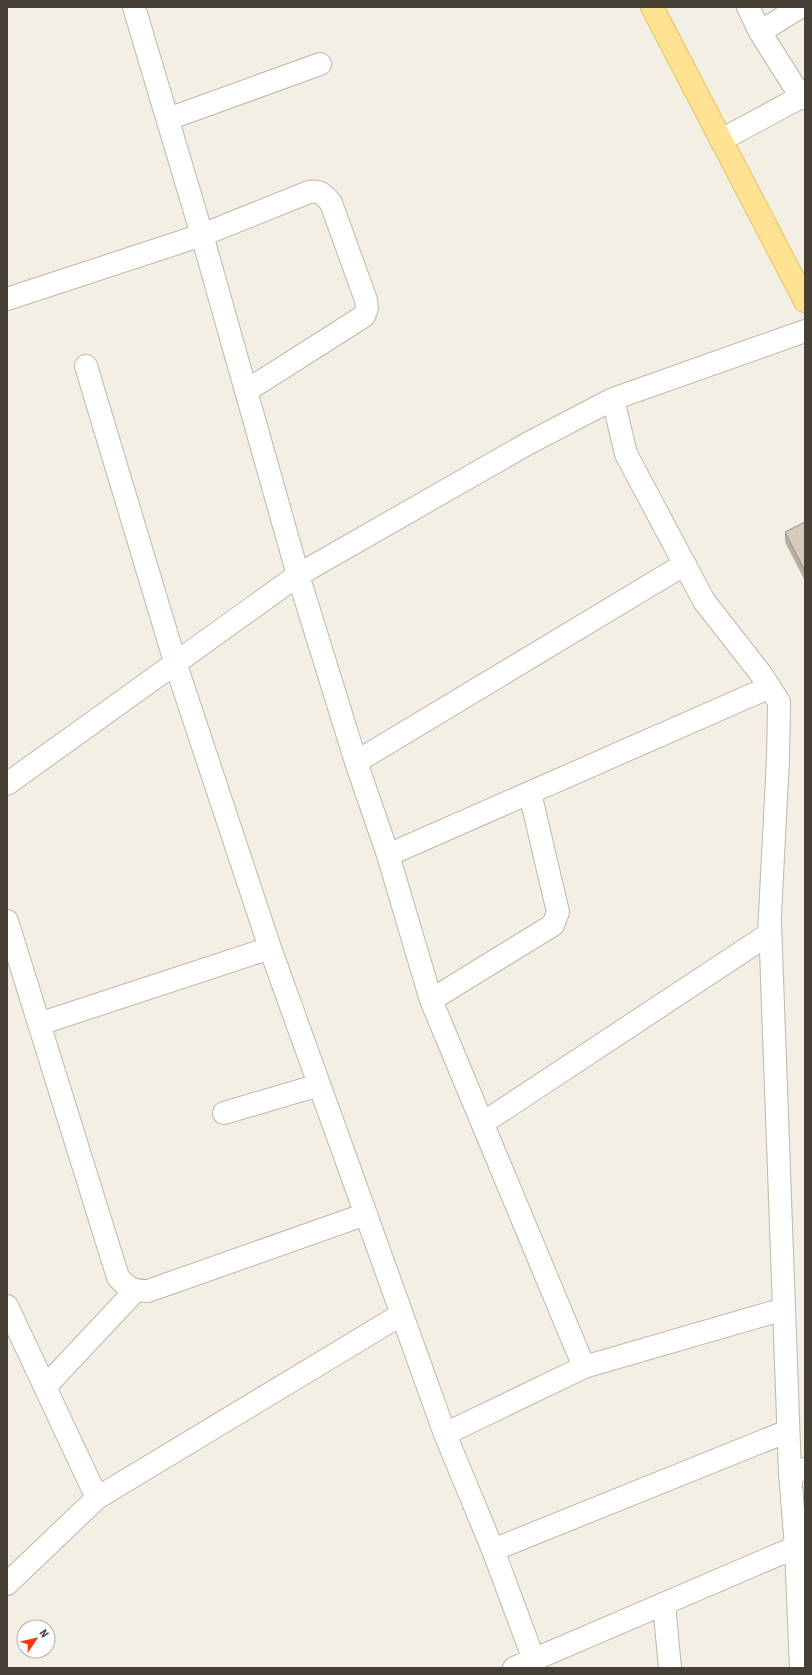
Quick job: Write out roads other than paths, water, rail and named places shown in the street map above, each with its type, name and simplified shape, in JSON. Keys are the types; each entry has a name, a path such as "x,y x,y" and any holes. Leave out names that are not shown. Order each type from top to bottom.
{"main road":[{"path":"652,7 805,301"}],"street":[{"path":"721,140 803,97 760,32 748,7"},
{"path":"760,32 800,7"},
{"path":"136,8 202,235 298,576 356,762 388,855 431,1000 584,1367"},
{"path":"168,119 320,64"},
{"path":"7,299 202,235 309,192 316,191 324,195 331,203 366,300 367,308 364,316 246,391"},
{"path":"7,784 176,665 298,576 527,444 613,400 805,331"},
{"path":"86,366 176,665 270,948 445,1434 493,1550 524,1664 796,1547"},
{"path":"483,1123 769,934 778,766 779,702 761,674 704,602 626,454 613,400"},
{"path":"356,762 685,564"},
{"path":"388,855 770,687"},
{"path":"431,1000 553,925 558,912 530,793"},
{"path":"7,921 118,1277 125,1285 135,1291 148,1291 366,1214"},
{"path":"770,922 788,1430 798,1471 796,1547 801,1668"},
{"path":"39,1024 270,948"},
{"path":"224,1113 319,1085"},
{"path":"45,1387 135,1291"},
{"path":"445,1434 584,1367 784,1309"},
{"path":"8,1312 97,1498"},
{"path":"7,1584 97,1498 402,1314"},
{"path":"493,1550 788,1430"},
{"path":"664,1604 670,1668"}]}
